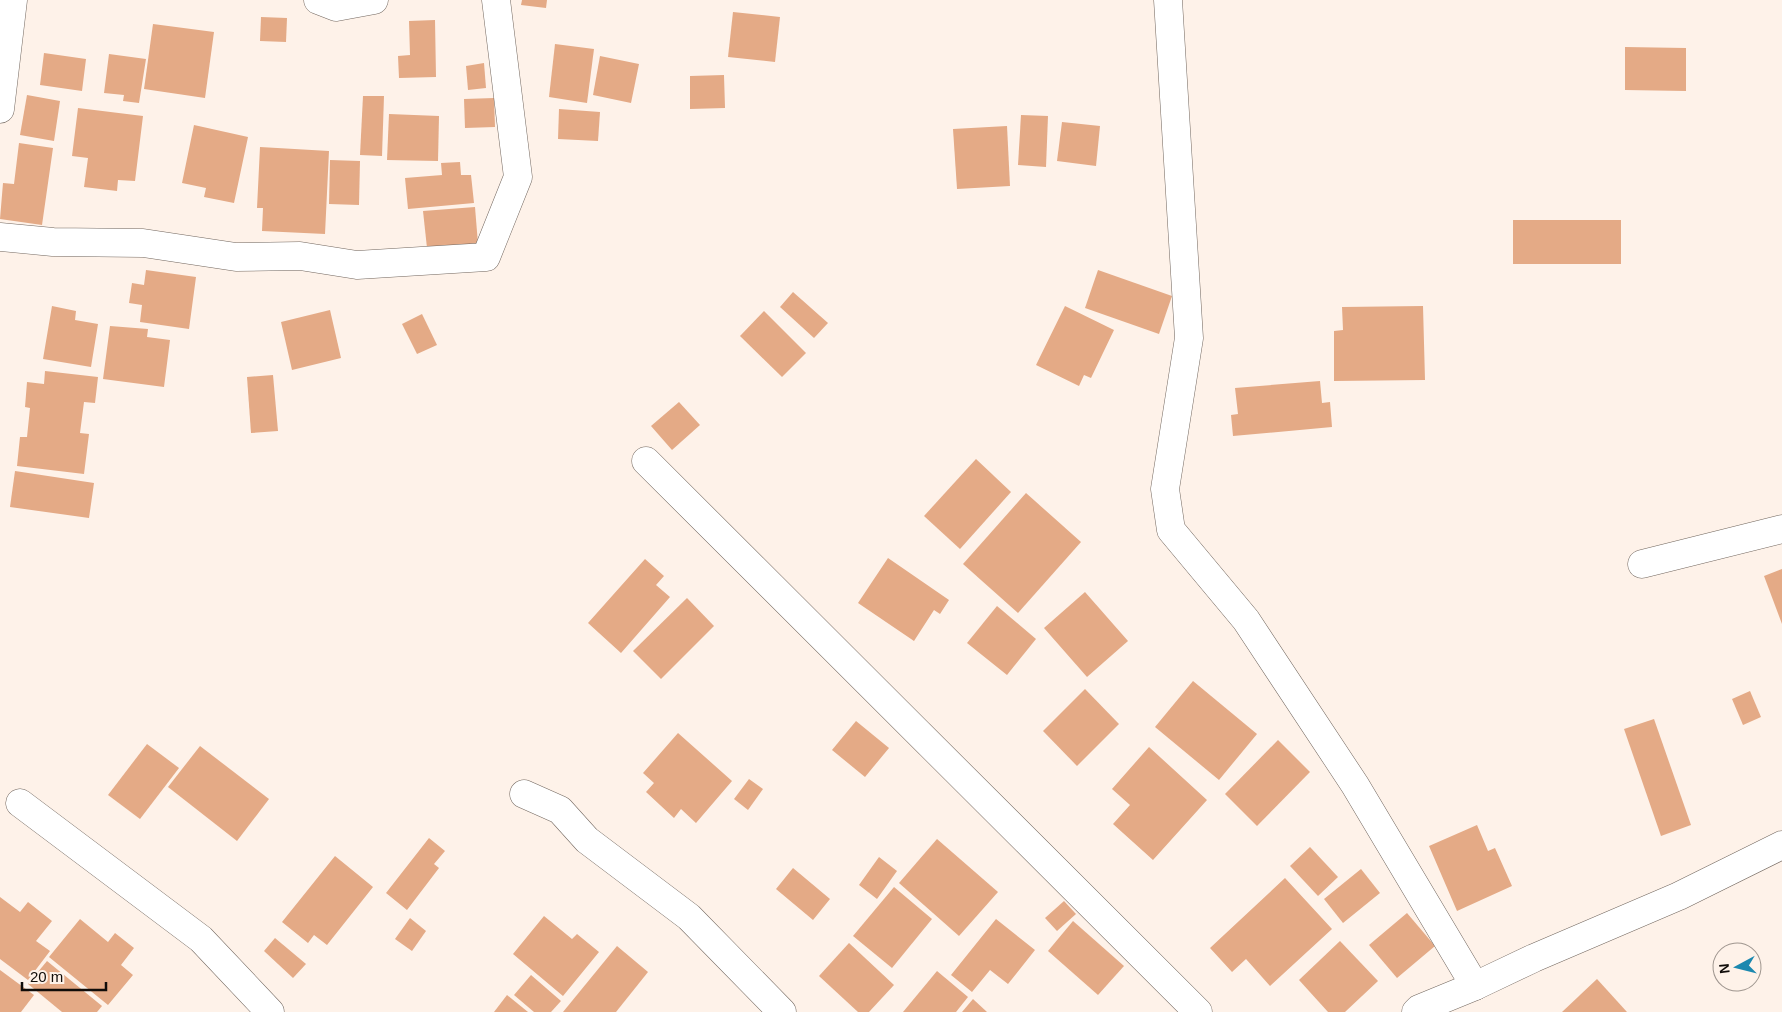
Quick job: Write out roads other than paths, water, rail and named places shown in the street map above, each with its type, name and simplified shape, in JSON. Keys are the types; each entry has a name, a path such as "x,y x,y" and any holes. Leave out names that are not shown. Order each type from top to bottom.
{"street":[{"path":"0,109 13,0"},
{"path":"318,0 336,7 374,0"},
{"path":"0,237 53,242 143,243 236,257 300,256 357,265 486,257 518,177 496,0"},
{"path":"1168,0 1189,338 1165,489 1171,530 1251,628 1354,786 1475,986"},
{"path":"646,461 1198,1012"},
{"path":"1642,564 1782,530"},
{"path":"524,794 560,810 587,840 689,917 782,1012"},
{"path":"20,803 202,939 270,1012"},
{"path":"1416,1012 1534,958 1679,896 1782,844"}]}
